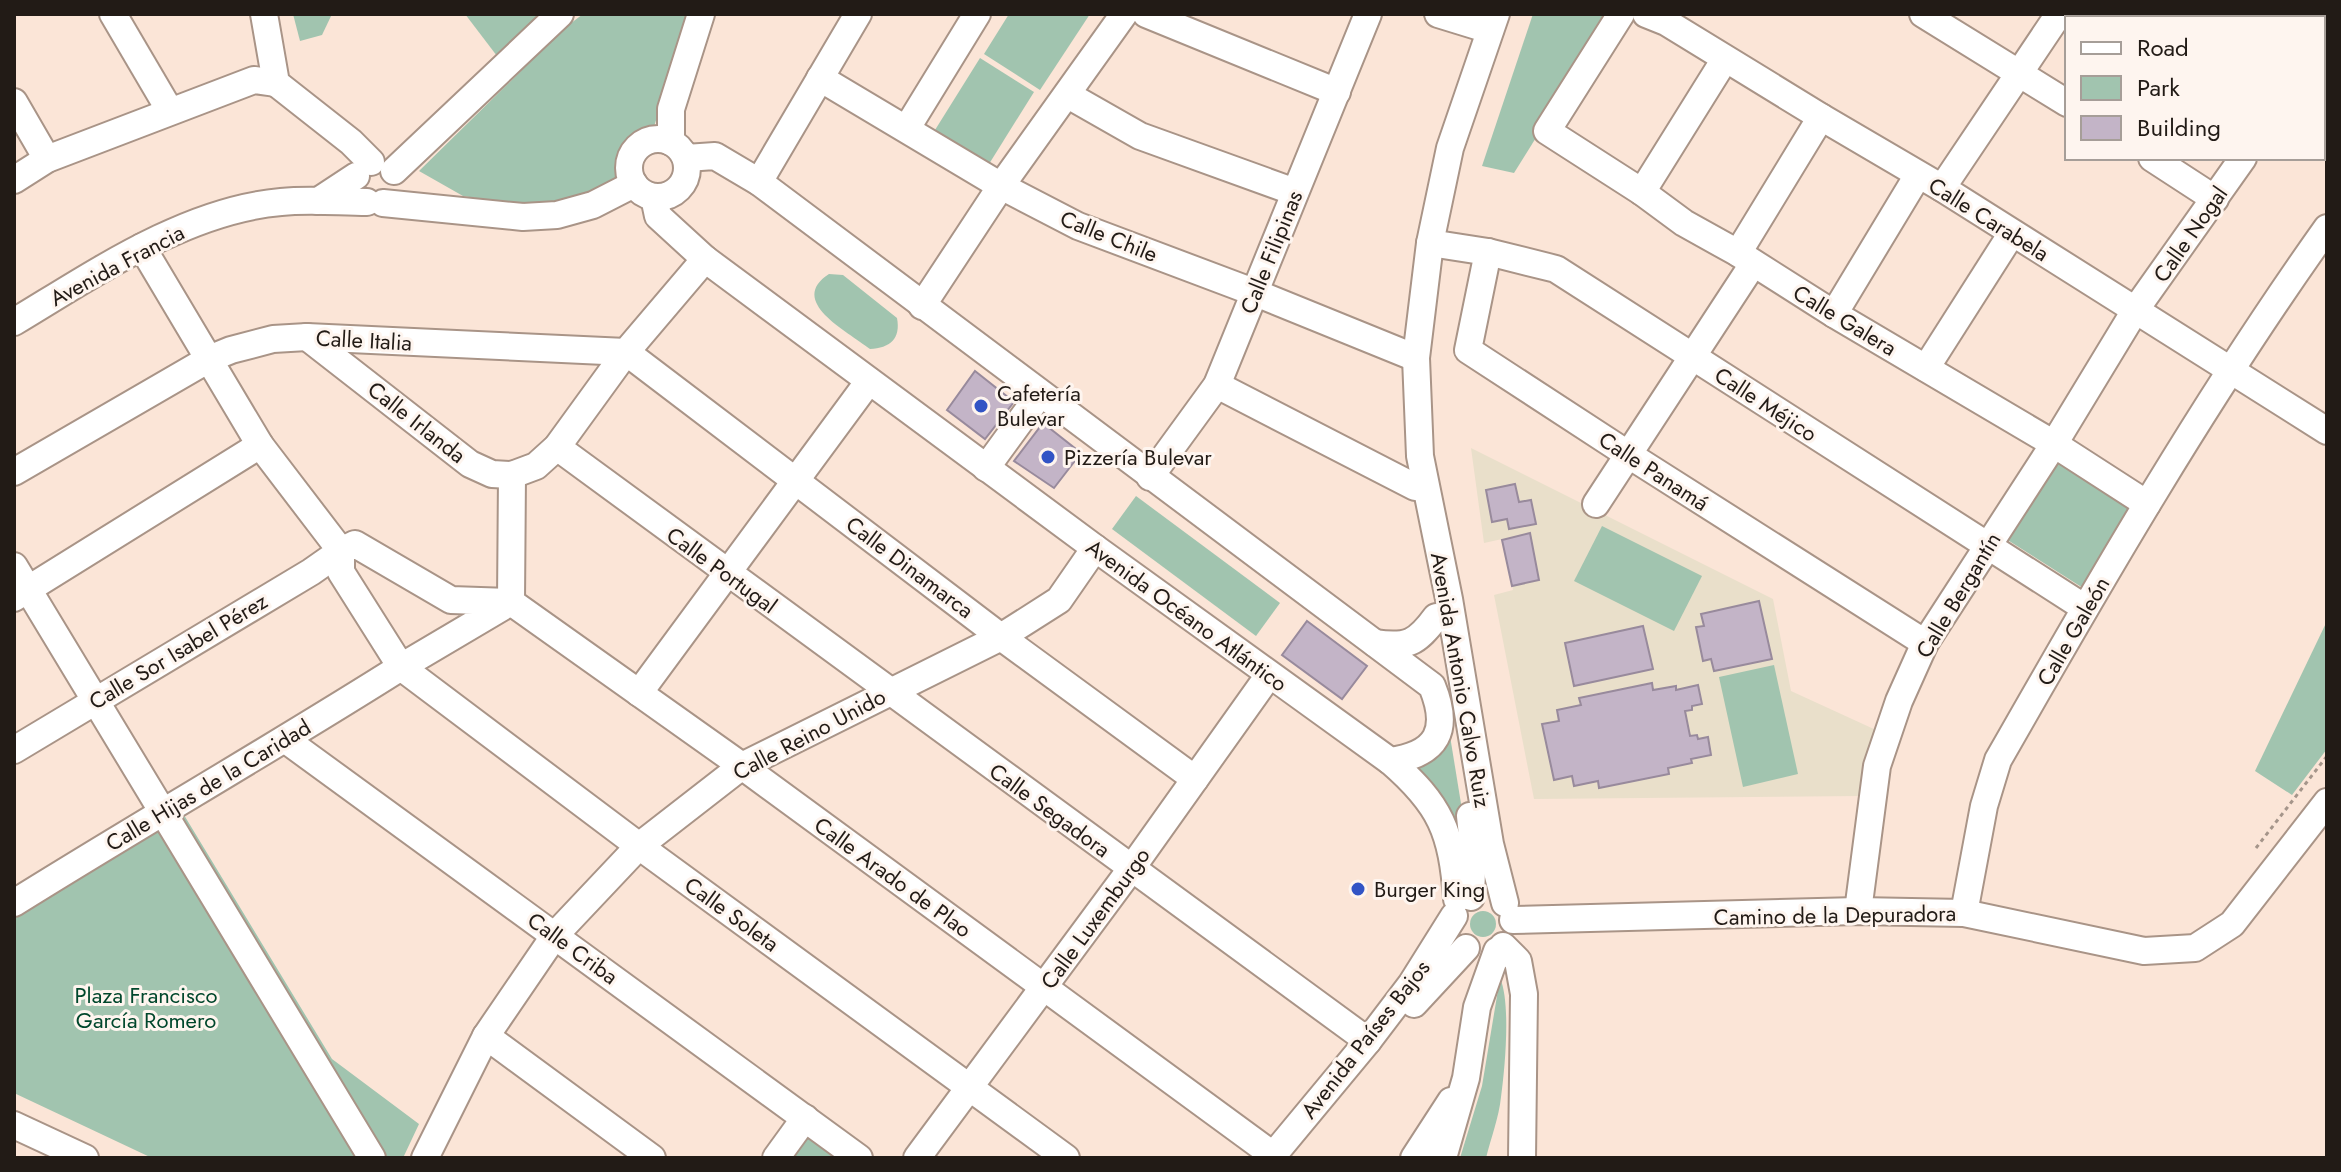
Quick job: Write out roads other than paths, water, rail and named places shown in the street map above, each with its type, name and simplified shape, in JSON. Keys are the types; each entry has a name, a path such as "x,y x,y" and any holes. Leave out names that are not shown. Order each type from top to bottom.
{"street":[{"path":"113,14 170,111"},
{"path":"264,14 276,83"},
{"path":"14,180 47,159 254,80 276,83 351,142 379,171 393,196 375,202 355,188 379,171 560,14"},
{"path":"701,14 671,109 678,150 686,176 676,191 644,191 629,169 635,151 650,140 678,150 715,156 759,182 1432,686 1460,714"},
{"path":"759,182 858,14"},
{"path":"907,128 977,14"},
{"path":"922,306 1001,186 1124,14"},
{"path":"1146,14 1337,92"},
{"name":"Calle Filipinas","path":"1150,477 1217,385 1368,14"},
{"path":"1438,14 1493,22"},
{"name":"Calle Galera","path":"1621,14 1547,131 1684,223 2054,444 2147,504"},
{"path":"1923,14 2065,102"},
{"path":"1942,188 2059,14"},
{"name":"Calle Carabela","path":"1660,17 1942,188 2327,431"},
{"name":"Avenida Antonio Calvo Ruiz","path":"1461,907 1473,845 1449,599 1420,456 1416,358 1430,243 1450,148 1493,22"},
{"path":"1642,192 1725,59"},
{"name":"Calle Chile","path":"820,78 1001,186 1078,226 1416,358"},
{"path":"1068,95 1140,136 1295,192"},
{"path":"14,102 47,159"},
{"path":"1596,504 1692,357 1821,117"},
{"path":"2155,160 2215,199"},
{"name":"Calle Nogal","path":"2136,309 2242,160"},
{"path":"318,201 379,171"},
{"name":"Avenida Francia","path":"379,171 447,209"},
{"path":"1834,314 1918,175"},
{"name":"Avenida Francia","path":"14,322 142,247 211,217 279,202 375,202 523,217 557,215 644,191"},
{"name":"Avenida Océano Atlántico","path":"644,191 658,216 705,259 1415,782 1434,806 1446,829 1453,852 1461,907"},
{"path":"1926,368 2012,233"},
{"name":"Calle Méjico","path":"1430,243 1488,252 1556,269 2085,608"},
{"name":"Calle Galeón","path":"1964,913 1984,806 1998,760 2147,504 2232,370 2323,243"},
{"path":"142,247 260,445 341,551 341,572 401,667"},
{"name":"Calle Panamá","path":"1488,252 1468,350 1925,643"},
{"path":"341,551 355,544 451,600 511,602 512,475 536,466 557,447 626,352 705,259"},
{"name":"Calle Bergantín","path":"1858,911 1877,766 1899,701 1925,643 2054,444 2136,309"},
{"name":"Calle Italia","path":"14,472 209,359 273,339 307,337 626,352"},
{"name":"Calle Irlanda","path":"307,337 470,464 492,474 512,475"},
{"name":"Calle Dinamarca","path":"626,352 1001,637 1195,779"},
{"path":"639,693 869,381"},
{"path":"1217,385 1415,487"},
{"path":"986,468 1040,394"},
{"path":"21,594 260,445"},
{"name":"Calle Portugal","path":"557,447 888,691"},
{"name":"Avenida Antonio Calvo Ruiz","path":"1420,456 1415,487 1418,524 1436,617 1509,911"},
{"name":"Calle Reino Unido","path":"433,1154 486,1036 555,935 639,846 742,766 1001,637 1059,600 1095,548"},
{"name":"Calle Sor Isabel Pérez","path":"14,750 341,551"},
{"path":"14,566 21,594 95,700 372,1158"},
{"name":"Calle Hijas de la Caridad","path":"14,903 511,602"},
{"name":"Calle Arado de Plao","path":"511,602 1279,1157"},
{"path":"1375,643 1396,646 1413,642 1436,617"},
{"name":"Calle Soleta","path":"401,667 639,846 1066,1158"},
{"name":"Calle Luxemburgo","path":"917,1158 1131,869 1269,675"},
{"path":"1390,761 1411,758 1426,750 1434,741 1441,726 1441,708 1432,686"},
{"name":"Calle Segadora","path":"888,691 1368,1041"},
{"name":"Calle Criba","path":"286,740 859,1158"},
{"name":"Camino de la Depuradora","path":"1509,911 1964,913 2144,951 2195,948 2232,924 2327,802"},
{"path":"1484,949 1509,939 1509,911 1489,894 1461,907 1455,934 1484,949 1518,961 1524,994 1522,1158"},
{"name":"Avenida Países Bajos","path":"1279,1157 1412,983 1461,907"},
{"path":"1443,1158 1466,1078 1484,949"},
{"name":"Avenida Países Bajos","path":"1279,1157 1423,993 1484,949"},
{"path":"486,1036 652,1158"},
{"path":"1414,1158 1466,1078"},
{"path":"776,1158 805,1118"},
{"path":"14,1125 85,1158"}],"place":[{"name":"Cafetería Bulevar","path":"981,406"},
{"name":"Pizzería Bulevar","path":"1048,457"},
{"name":"Burger King","path":"1358,889"}],"park label":[{"name":"Plaza Francisco García Romero","path":"146,1008"}]}
